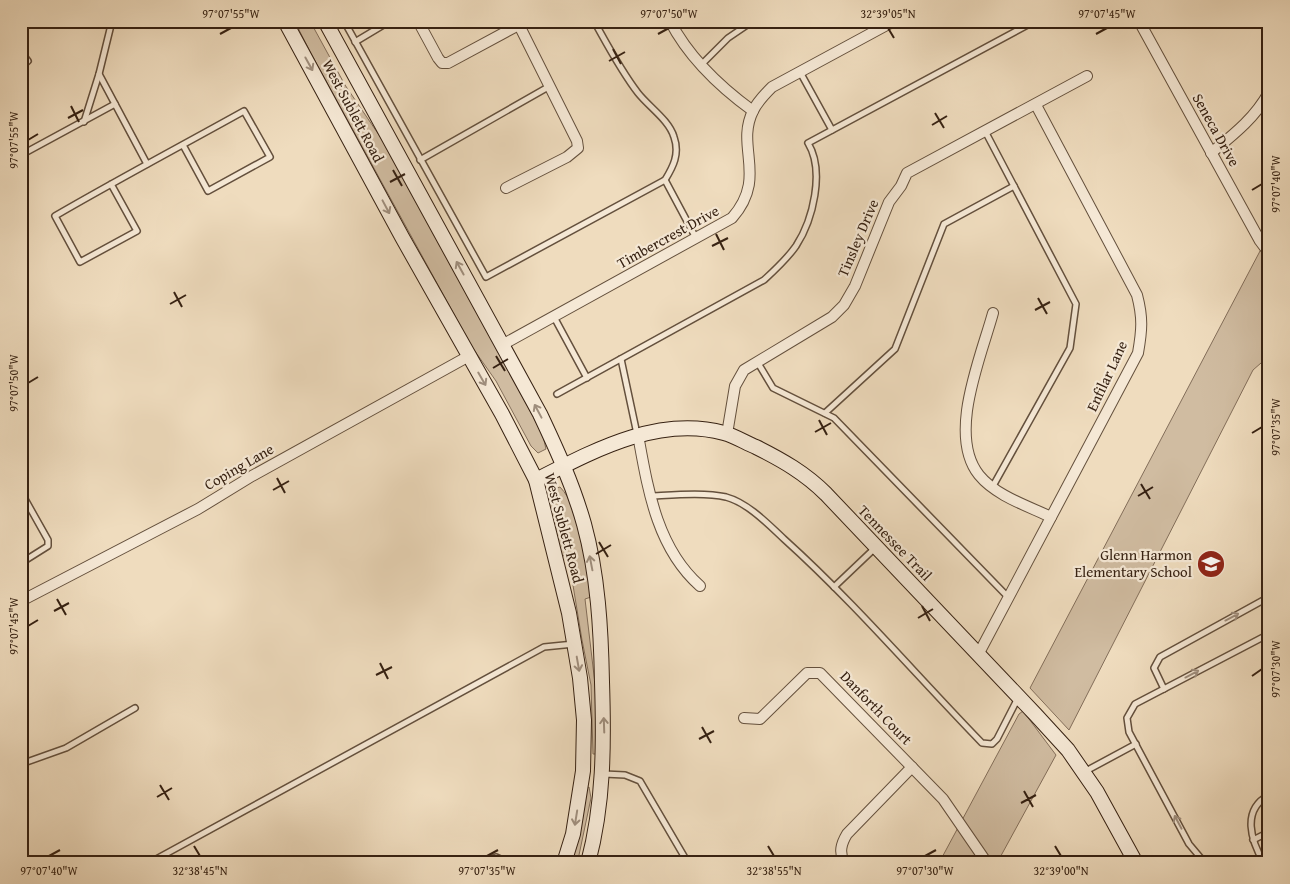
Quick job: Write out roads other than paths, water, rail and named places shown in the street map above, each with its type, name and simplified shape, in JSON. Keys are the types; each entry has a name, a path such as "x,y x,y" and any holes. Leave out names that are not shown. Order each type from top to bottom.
{"main road":[{"name":"West Sublett Road","path":"285,21 510,428 536,480 562,580 575,644 584,720 583,771 573,834 564,863"},
{"name":"West Sublett Road","path":"325,21 502,345 564,465 584,524 599,612 604,747 596,834 588,863"},
{"name":"Tennessee Trail","path":"536,480 608,444 649,432 677,430 712,430 727,434 788,463 807,476 1068,750 1097,792 1136,863"},
{"path":"583,771 603,774"}],"street":[{"path":"418,21 442,63 454,61 522,23 578,141 578,148 567,157 506,188"},
{"path":"670,21 701,65 730,94 753,111"},
{"name":"Timbercrest Drive","path":"502,345 732,218 742,207 750,184 751,166 748,136 753,111 772,87 894,21"},
{"name":"Seneca Drive","path":"1139,21 1260,242 1269,253"},
{"name":"Tinsley Drive","path":"727,434 738,378 744,370 832,317 844,305 855,286 889,202 902,186 907,173 1087,76"},
{"path":"1211,153 1244,125 1269,92"},
{"name":"Enfilar Lane","path":"978,655 1138,353 1142,315 1137,294 1036,105"},
{"path":"993,313 966,413 965,433 971,463 980,476 1005,496 1051,517"},
{"name":"Coping Lane","path":"21,601 198,509 252,476 469,356"},
{"path":"638,435 656,520 674,555 686,573 700,586"},
{"name":"Danforth Court","path":"744,718 760,719 807,674 820,673 912,767"},
{"path":"844,863 841,856 841,845 847,834 912,767 943,799 987,863"}],"lane":[{"path":"84,122 99,74 112,21"},
{"path":"344,21 486,277 664,180 672,169 677,154 674,137 669,127 639,95 622,71 594,21"},
{"path":"355,42 390,21"},
{"path":"556,394 764,280 782,264 797,244 808,220 814,194 813,152 808,143 1035,21"},
{"path":"701,65 728,38 750,22"},
{"path":"21,52 28,61 21,67"},
{"path":"799,72 832,130"},
{"path":"99,74 147,164"},
{"path":"420,160 551,86"},
{"path":"21,155 115,104"},
{"path":"111,184 137,231 80,262 55,216 111,184 147,164 244,111 270,157 208,191 183,145"},
{"path":"985,131 1076,304 1070,348 993,486"},
{"path":"664,180 696,238"},
{"path":"825,413 895,349 944,224 1014,186"},
{"path":"554,316 587,378"},
{"path":"622,359 638,435"},
{"path":"758,363 773,388 834,418 1008,597"},
{"path":"21,492 48,540 48,546 21,563"},
{"path":"650,496 726,497 741,504 778,534 834,587 982,743 992,744 997,739 1019,697"},
{"path":"834,587 876,547"},
{"path":"1164,689 1154,668 1160,657 1269,597"},
{"path":"1205,863 1189,844 1129,732 1126,718 1135,704 1269,634"},
{"path":"149,863 544,647 575,644"},
{"path":"21,764 66,748 135,708"},
{"path":"1084,773 1136,744"},
{"path":"603,774 625,775 640,781 685,862"},
{"path":"1264,863 1253,840 1250,820 1254,807 1269,795"},
{"path":"1253,840 1269,832"},
{"path":"482,863 496,857 509,863"}],"place":[{"name":"Glenn Harmon Elementary School","path":"1211,564"}]}
